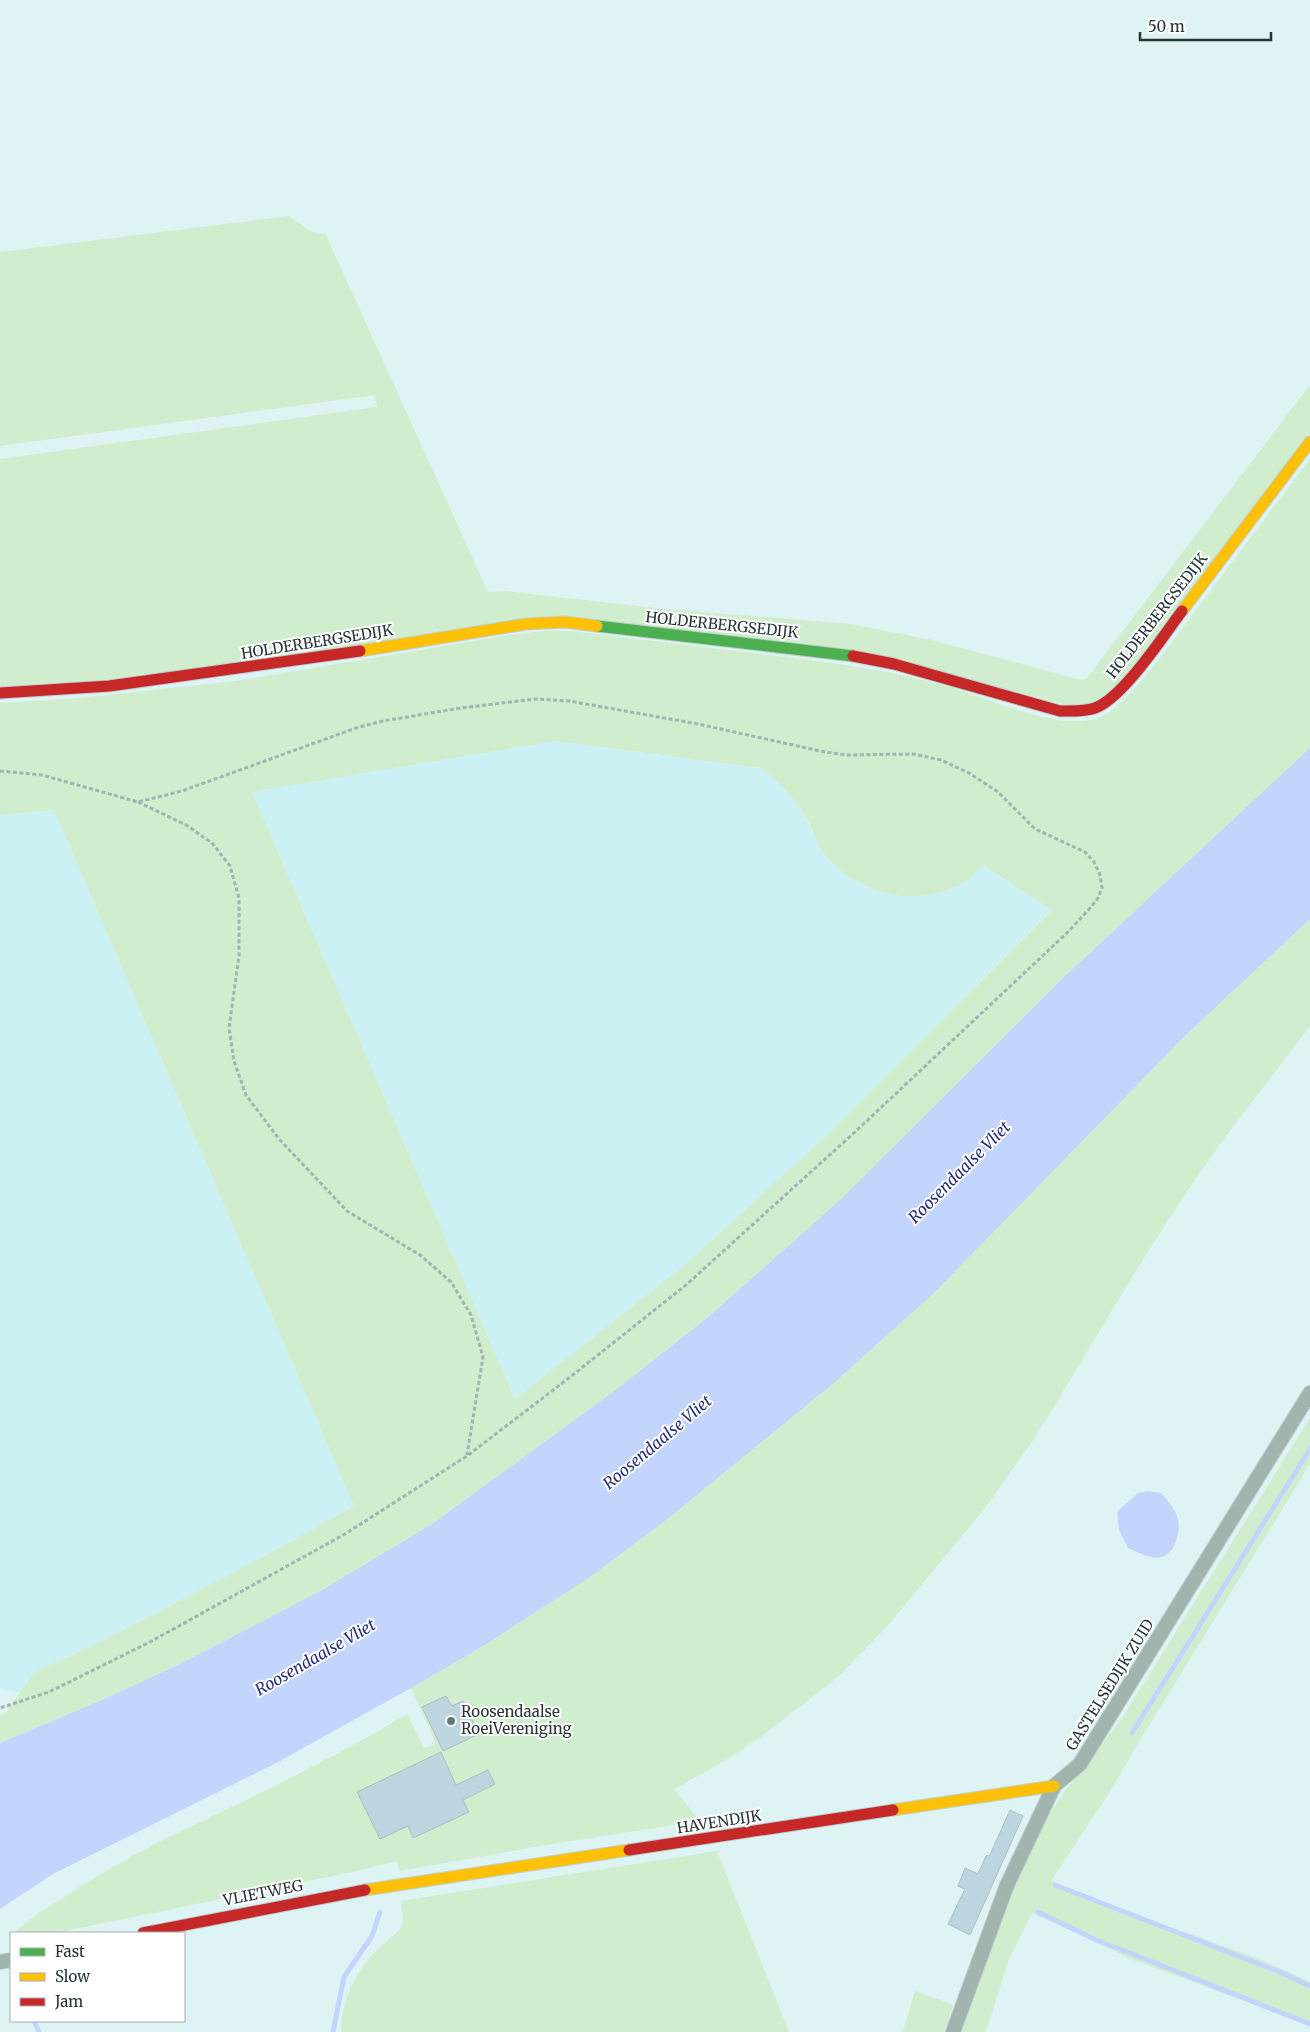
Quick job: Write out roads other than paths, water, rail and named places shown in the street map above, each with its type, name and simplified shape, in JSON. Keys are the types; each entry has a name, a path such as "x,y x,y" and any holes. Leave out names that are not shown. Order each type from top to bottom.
{"street":[{"name":"HOLDERBERGSEDIJK","path":"0,693 109,686 316,658 526,624 565,622 846,655 894,664 974,685 1046,708 1076,711 1095,708 1110,699 1133,675 1310,442"},
{"name":"GASTELSEDIJK ZUID","path":"953,2032 1006,1885 1054,1786 1080,1764 1310,1393"},
{"name":"HAVENDIJK","path":"389,1887 1054,1786"},
{"name":"VLIETWEG","path":"148,1932 389,1887"}],"water":[{"name":"Roosendaalse Vliet","path":"1310,748 1310,919 1185,1036 934,1293 835,1382 670,1517 593,1575 485,1645 278,1762 53,1874 0,1909 0,1743 95,1703 180,1664 322,1590 432,1524 613,1392 707,1318 841,1199 1065,976"},
{"path":"1148,1491 1161,1493 1174,1509 1179,1525 1174,1546 1167,1555 1158,1558 1149,1557 1128,1548 1119,1530 1117,1512 1138,1493"}],"waterway":[{"path":"1132,1733 1310,1449"},
{"path":"1055,1885 1282,1973 1310,1986"},
{"path":"333,2032 344,1977 372,1936 380,1912"},
{"path":"1038,1912 1094,1939 1310,2024"},
{"path":"34,2022 39,2032"}],"place":[{"name":"Roosendaalse RoeiVereniging","path":"451,1721"}]}
